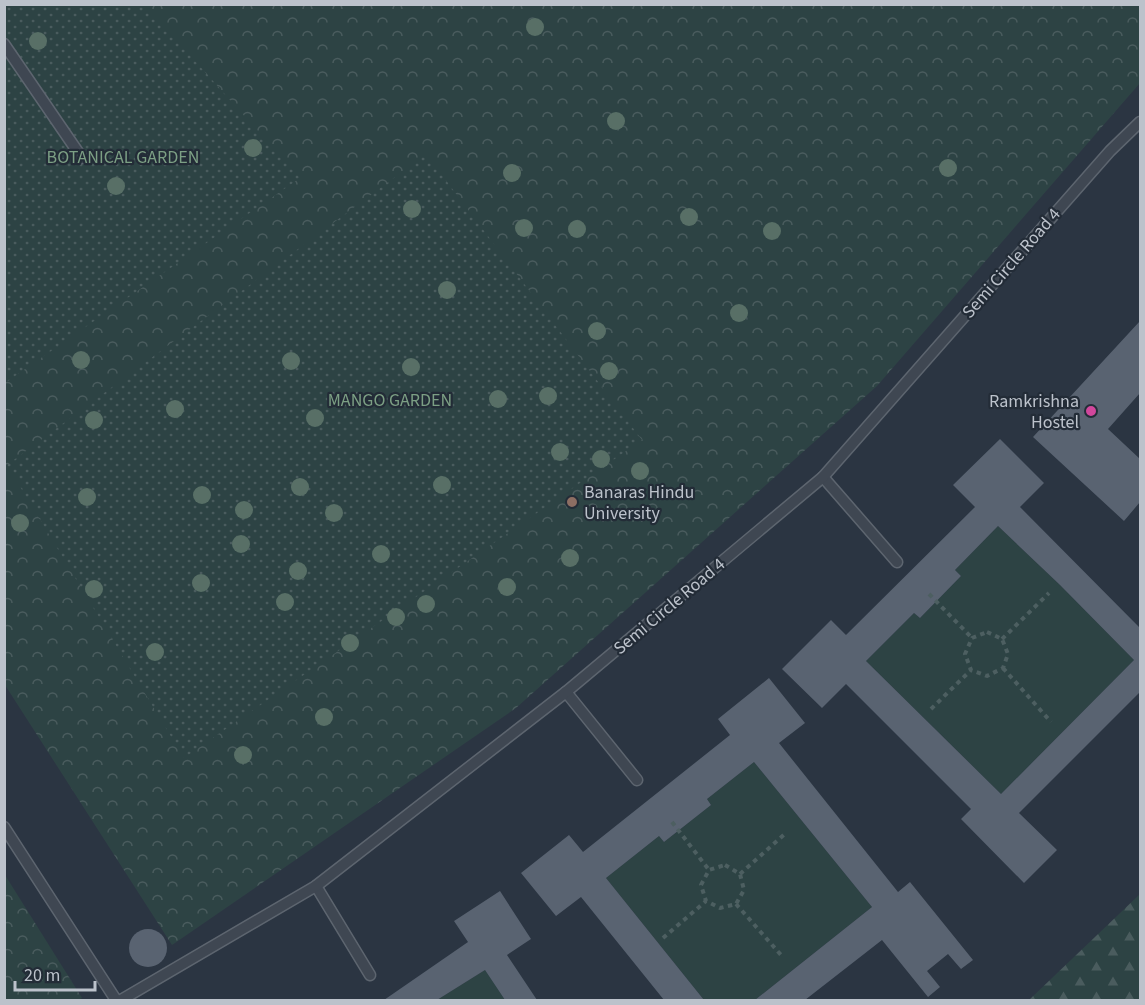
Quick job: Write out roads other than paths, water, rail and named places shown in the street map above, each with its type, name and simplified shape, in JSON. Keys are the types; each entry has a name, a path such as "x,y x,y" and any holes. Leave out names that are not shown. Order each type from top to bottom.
{"lane":[{"path":"4,44 82,158"},
{"name":"Semi Circle Road 4","path":"118,1000 316,886 566,692 823,477 1102,160 1140,122"},
{"path":"823,477 897,562"},
{"path":"566,692 637,780"},
{"path":"4,827 118,1000"},
{"path":"316,886 370,975"}],"place":[{"name":"Ramkrishna Hostel","path":"1091,411"},
{"name":"Banaras Hindu University","path":"572,502"}],"park label":[{"name":"BOTANICAL GARDEN","path":"123,157"},
{"name":"MANGO GARDEN","path":"390,400"}]}
